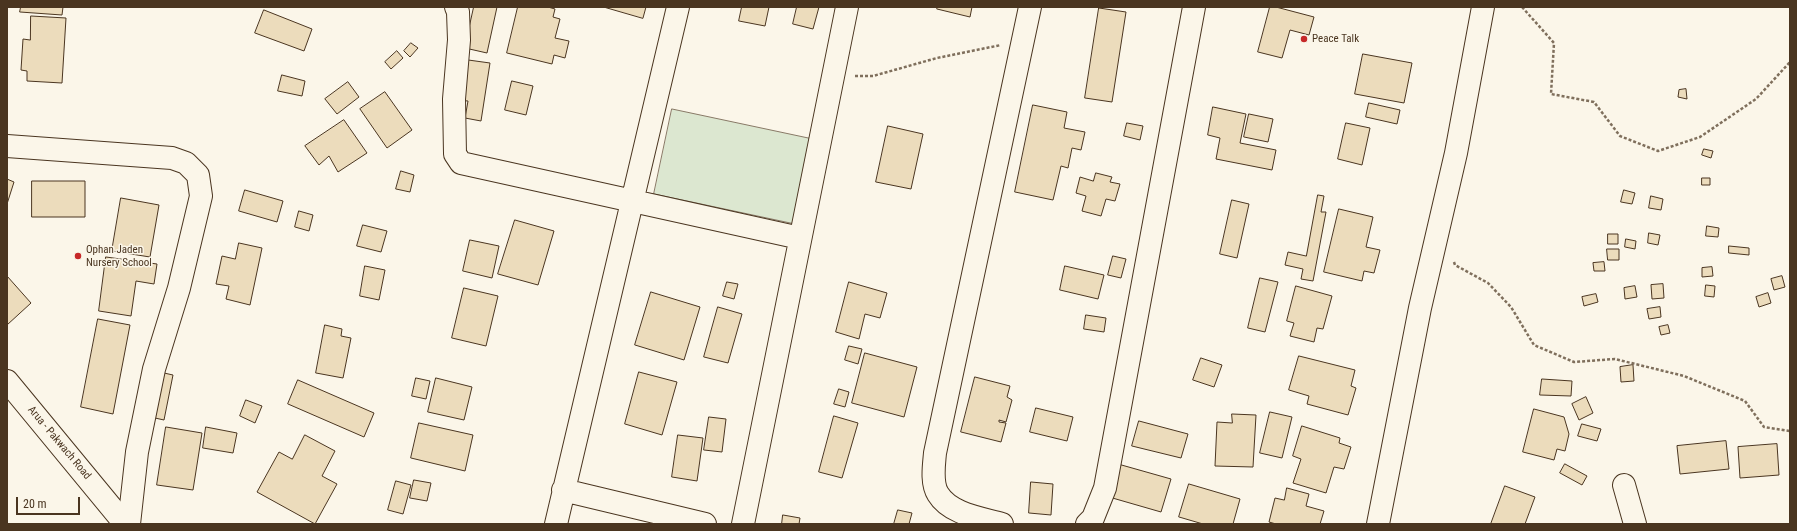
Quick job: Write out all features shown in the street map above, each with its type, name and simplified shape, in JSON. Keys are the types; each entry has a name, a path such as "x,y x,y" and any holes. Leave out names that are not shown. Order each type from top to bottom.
{"street":[{"path":"456,7 458,12 459,40 454,99 455,154 461,163 800,238"},
{"path":"556,524 678,7"},
{"path":"743,524 847,7"},
{"path":"1002,524 957,512 937,494 934,469 935,453 960,331 1030,7"},
{"path":"1087,524 1094,518 1105,488 1194,7"},
{"path":"1378,524 1420,308 1456,153 1483,7"},
{"path":"7,146 172,158 186,163 198,175 201,196 179,288 154,369 137,452 129,524"},
{"name":"Arua - Pakwach Road","path":"7,381 125,524"},
{"path":"1624,486 1636,524"},
{"path":"563,490 705,524"}],"path":[{"path":"1522,7 1554,43 1551,94 1594,102 1620,136 1658,151 1700,137 1756,99 1790,62"},
{"path":"832,77 873,76 937,58 1023,41"},
{"path":"1438,229 1455,265 1488,283 1511,307 1534,345 1574,362 1615,359 1684,376 1745,401 1764,427 1790,431"}],"green space":[{"path":"672,109 813,139 795,224 654,194"}],"building":[{"path":"21,7 63,7 62,15 20,12"},
{"path":"474,7 497,7 487,53 465,48"},
{"path":"518,7 548,7 555,9 553,17 560,19 555,38 569,41 565,58 554,55 552,64 507,53"},
{"path":"604,7 646,7 643,18"},
{"path":"742,7 769,7 765,26 739,21"},
{"path":"797,7 819,7 813,29 793,24"},
{"path":"938,7 972,7 970,17 937,9"},
{"path":"1270,7 1276,7 1314,17 1309,35 1290,30 1282,58 1258,52"},
{"path":"1099,8 1126,12 1112,102 1085,98"},
{"path":"264,10 312,29 304,51 255,33"},
{"path":"31,16 66,18 62,83 27,81 27,71 21,70 23,39 30,40"},
{"path":"411,43 418,48 410,57 404,51"},
{"path":"397,51 403,58 391,69 385,62"},
{"path":"1363,54 1412,63 1404,103 1355,94"},
{"path":"461,59 490,63 481,121 465,118 468,101 455,100"},
{"path":"282,75 305,81 302,96 278,91"},
{"path":"512,81 533,86 526,115 505,110"},
{"path":"348,82 359,97 337,114 325,99"},
{"path":"1686,89 1687,99 1678,97 1679,90"},
{"path":"385,92 412,130 387,148 360,109"},
{"path":"1369,103 1400,110 1397,124 1366,117"},
{"path":"1033,105 1067,112 1064,128 1085,132 1081,150 1072,148 1068,168 1061,166 1053,200 1015,192"},
{"path":"1213,107 1246,114 1240,143 1276,150 1272,170 1216,159 1220,138 1208,135"},
{"path":"1249,114 1273,119 1268,142 1244,137"},
{"path":"344,120 367,153 338,172 329,156 319,165 305,146"},
{"path":"1127,123 1143,126 1140,140 1124,136"},
{"path":"1346,123 1370,128 1362,165 1338,159"},
{"path":"888,126 923,134 911,189 876,182"},
{"path":"1704,149 1713,151 1711,158 1702,155"},
{"path":"401,171 414,175 410,192 396,189"},
{"path":"1096,173 1112,177 1110,182 1120,184 1115,201 1106,199 1101,216 1082,211 1086,196 1076,193 1080,177 1093,181"},
{"path":"1702,178 1710,178 1710,185 1702,185"},
{"path":"7,179 14,182 7,204"},
{"path":"32,181 85,181 85,217 32,217"},
{"path":"245,190 283,201 277,222 239,211"},
{"path":"1624,190 1635,193 1632,204 1621,202"},
{"path":"1318,195 1324,196 1321,212 1326,212 1313,281 1301,279 1303,269 1285,265 1288,252 1306,256"},
{"path":"1651,196 1663,199 1661,210 1649,208"},
{"path":"121,198 159,205 150,257 112,251"},
{"path":"1232,200 1249,204 1237,258 1220,254"},
{"path":"1339,209 1373,217 1366,247 1380,250 1374,273 1364,271 1362,281 1324,272"},
{"path":"299,211 313,215 309,231 295,227"},
{"path":"515,220 554,231 538,285 498,274"},
{"path":"363,225 387,231 381,252 357,246"},
{"path":"1707,226 1719,228 1718,237 1706,236"},
{"path":"1649,233 1660,235 1658,245 1648,243"},
{"path":"1608,234 1618,234 1618,244 1608,244"},
{"path":"1626,239 1636,241 1635,249 1625,247"},
{"path":"470,240 499,246 492,278 463,271"},
{"path":"239,243 262,248 250,305 226,299 229,286 216,284 222,256 235,259"},
{"path":"1729,246 1749,248 1749,255 1729,253"},
{"path":"1607,249 1619,249 1619,260 1608,260"},
{"path":"1113,256 1126,259 1121,278 1108,275"},
{"path":"106,257 157,264 154,284 136,281 131,316 99,311"},
{"path":"1604,262 1605,271 1594,271 1593,263"},
{"path":"365,266 385,270 379,300 360,296"},
{"path":"1065,266 1104,275 1098,299 1060,290"},
{"path":"1712,267 1713,276 1702,277 1702,268"},
{"path":"7,276 31,303 7,325"},
{"path":"1782,276 1785,287 1774,290 1771,279"},
{"path":"1260,278 1278,282 1265,332 1248,328"},
{"path":"727,282 738,284 734,299 723,296"},
{"path":"849,282 887,293 880,318 865,314 859,339 836,332"},
{"path":"1663,284 1664,298 1652,299 1651,285"},
{"path":"1706,285 1715,286 1714,297 1705,296"},
{"path":"1296,286 1332,296 1323,329 1317,328 1314,342 1290,336 1294,323 1287,321"},
{"path":"1635,286 1637,297 1625,299 1624,288"},
{"path":"464,288 498,296 486,346 452,338"},
{"path":"651,292 700,307 684,360 635,345"},
{"path":"1768,293 1771,303 1759,307 1756,297"},
{"path":"1596,294 1598,302 1584,306 1582,297"},
{"path":"718,307 742,314 728,363 704,357"},
{"path":"1660,307 1661,317 1649,319 1647,309"},
{"path":"1086,315 1106,318 1104,332 1084,329"},
{"path":"98,319 130,325 113,414 81,407"},
{"path":"325,325 342,329 341,336 351,338 343,378 316,373"},
{"path":"1668,325 1670,333 1661,335 1659,327"},
{"path":"849,346 862,349 858,364 845,360"},
{"path":"865,353 917,367 904,417 852,403"},
{"path":"1299,356 1355,370 1351,386 1356,388 1348,415 1307,404 1309,396 1289,390"},
{"path":"1201,358 1222,365 1214,387 1193,380"},
{"path":"1633,365 1634,381 1621,382 1620,367"},
{"path":"155,371 173,375 164,420 146,416"},
{"path":"639,372 677,382 662,435 625,424"},
{"path":"975,377 1010,386 1007,397 1012,400 1006,422 999,420 999,422 1006,423 1001,442 961,432"},
{"path":"416,378 430,381 426,399 412,396"},
{"path":"436,378 472,387 464,420 428,412"},
{"path":"1542,379 1572,381 1571,396 1540,395"},
{"path":"298,380 374,413 364,437 288,404"},
{"path":"839,389 849,392 845,407 834,404"},
{"path":"1586,397 1593,413 1579,420 1572,404"},
{"path":"246,400 262,406 255,423 240,416"},
{"path":"1036,408 1073,417 1067,441 1030,432"},
{"path":"1534,409 1564,417 1569,434 1565,451 1557,449 1554,460 1523,452"},
{"path":"1270,412 1292,417 1282,458 1260,453"},
{"path":"1232,414 1256,415 1253,467 1215,466 1217,422 1232,423"},
{"path":"834,416 858,423 842,478 819,472"},
{"path":"709,417 726,419 722,452 704,450"},
{"path":"1139,421 1188,434 1181,458 1132,446"},
{"path":"419,423 473,435 465,471 411,458"},
{"path":"1582,424 1601,429 1597,441 1578,436"},
{"path":"1302,426 1340,438 1339,443 1351,447 1344,469 1334,467 1326,493 1293,483 1301,459 1293,456"},
{"path":"166,427 202,433 193,490 157,485"},
{"path":"206,427 237,433 233,453 203,448"},
{"path":"305,435 335,451 322,476 337,484 315,524 257,492 279,452 292,459"},
{"path":"678,435 703,438 697,481 672,477"},
{"path":"1726,441 1729,469 1680,474 1677,446"},
{"path":"1777,444 1779,475 1740,478 1738,447"},
{"path":"1118,464 1171,479 1161,512 1109,497"},
{"path":"1565,464 1587,476 1582,485 1560,473"},
{"path":"414,480 431,483 427,501 410,498"},
{"path":"396,481 411,485 403,514 388,510"},
{"path":"1031,482 1053,484 1051,515 1029,513"},
{"path":"1189,484 1240,499 1233,524 1203,524 1179,517"},
{"path":"1505,486 1535,497 1525,524 1491,524"},
{"path":"1287,488 1309,494 1306,506 1324,511 1320,524 1276,524 1269,522 1275,498 1284,500"},
{"path":"898,510 912,513 909,524 894,524"},
{"path":"783,515 800,518 799,524 782,524"}],"place":[{"name":"Peace Talk","path":"1304,39"},
{"name":"Ophan Jaden Nursery School","path":"78,256"}]}
